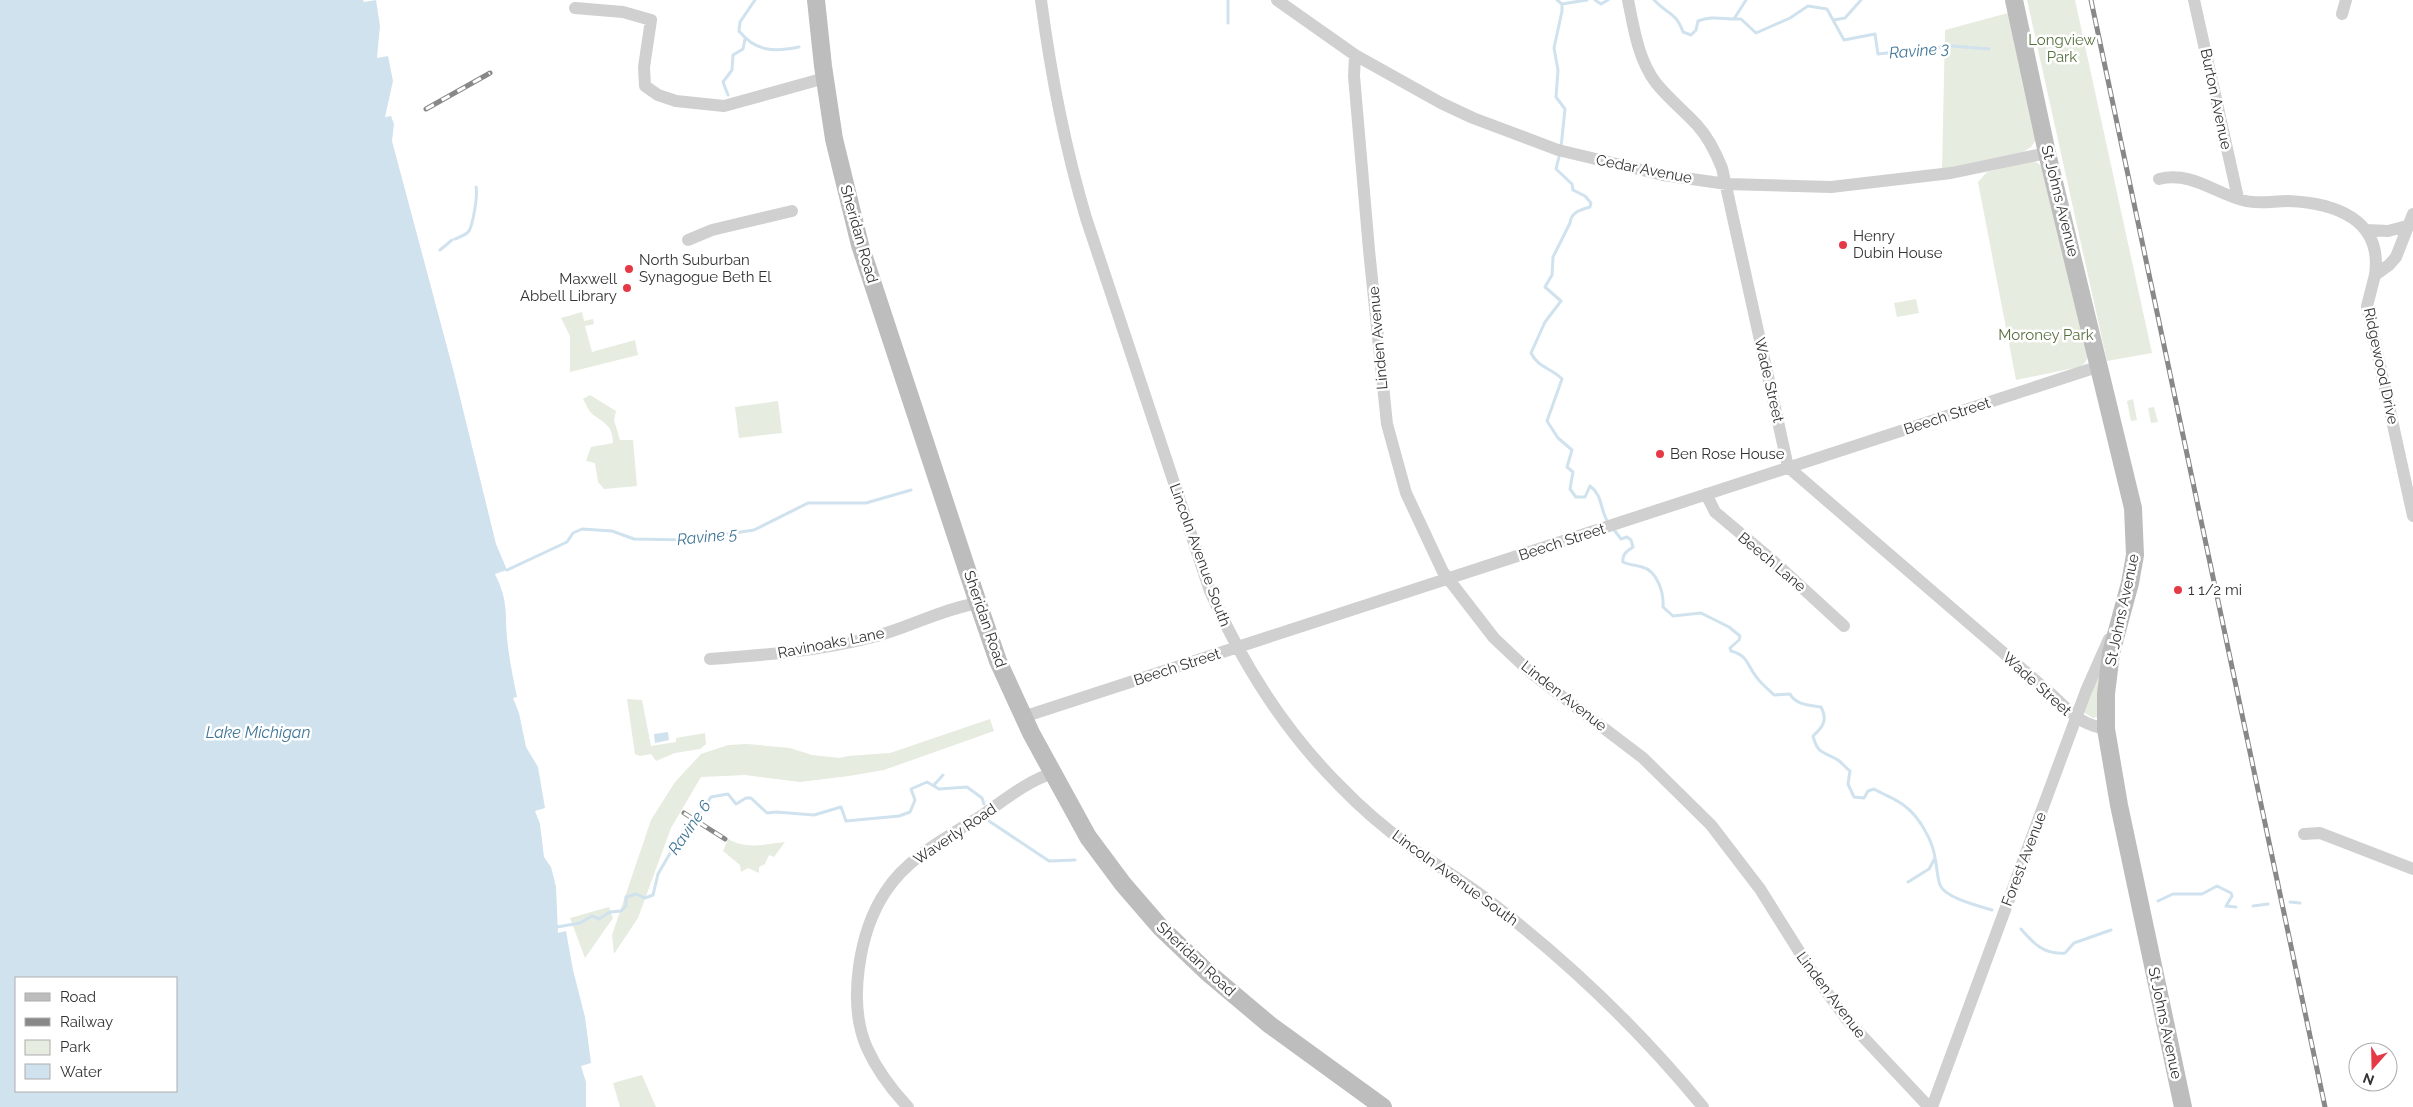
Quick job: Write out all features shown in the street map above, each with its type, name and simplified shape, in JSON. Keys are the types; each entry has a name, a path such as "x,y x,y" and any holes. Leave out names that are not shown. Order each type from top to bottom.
{"street":[{"name":"Sheridan Road","path":"816,0 825,78 836,147 860,245 998,661 1024,717 1088,837 1123,884 1161,928 1207,972 1270,1024 1383,1107"},
{"name":"Lincoln Avenue South","path":"1041,0 1051,80 1073,175 1210,591 1237,648 1281,718 1338,785 1368,814 1412,848 1486,899 1580,976 1666,1063 1703,1107"},
{"name":"Cedar Avenue","path":"1277,0 1355,55 1441,103 1473,118 1524,138 1598,160 1663,175 1727,184 1831,187 1951,173 2047,153"},
{"name":"Wade Street","path":"1628,0 1639,51 1656,82 1698,126 1715,151 1727,184 1788,467 2050,693 2076,719 2092,726 2106,729"},
{"name":"St Johns Avenue","path":"2014,0 2047,153 2133,508 2135,555 2130,583 2111,653 2106,694 2106,729 2119,805 2183,1107"},
{"name":"Burton Avenue","path":"2194,0 2238,198"},
{"path":"2342,14 2346,0"},
{"path":"575,8 623,12 651,20 644,67 645,86 658,96 676,101 724,106 825,78"},
{"name":"Linden Avenue","path":"1355,55 1354,76 1368,250 1387,424 1406,493 1423,533 1443,572 1494,638 1530,672 1643,758 1710,825 1756,883 1814,975 1849,1022 1930,1107"},
{"path":"2159,179 2170,176 2187,178 2251,202 2286,201 2313,204 2353,218 2368,230 2375,249 2376,275"},
{"path":"688,240 712,230 792,211"},
{"path":"2368,230 2388,231 2410,220"},
{"path":"2376,275 2396,257 2410,220"},
{"name":"Ridgewood Drive","path":"2376,275 2367,306 2413,516"},
{"name":"Beech Street","path":"1024,717 2100,366"},
{"name":"Beech Lane","path":"1706,494 1715,512 1771,559 1844,626"},
{"name":"Ravinoaks Lane","path":"710,659 771,654 847,643 875,637 978,603"},
{"name":"Forest Avenue","path":"1930,1107 2095,668 2121,613"},
{"name":"Waverly Road","path":"908,1107 882,1075 866,1047 862,1030 858,1002 859,974 864,944 874,917 886,890 910,864 936,844 1026,787 1053,773"},
{"path":"2304,834 2320,833 2413,869"}],"green space":[{"name":"Longview Park","path":"2027,0 2075,0 2152,353 2107,361"},
{"path":"2008,13 2037,138 2031,147 2023,152 1942,169 1945,30"},
{"name":"Moroney Park","path":"2026,162 2036,162 2044,168 2089,354 2085,363 2079,367 2016,380 1978,182 1987,172"},
{"path":"1916,299 1919,313 1897,317 1894,303"},
{"path":"582,312 584,321 593,319 594,324 585,326 592,352 635,340 638,355 570,372 570,336 561,318"},
{"path":"590,395 616,411 614,420 620,440 633,440 637,486 604,489 598,482 595,463 586,461 591,447 613,443 610,428 592,414 583,399"},
{"path":"2133,399 2137,420 2131,421 2127,401"},
{"path":"778,401 782,433 739,438 735,407"},
{"path":"2154,407 2158,422 2151,423 2148,408"},
{"path":"2100,669 2097,717 2093,718 2083,712"},
{"path":"627,699 642,700 651,746 676,742 676,738 705,733 706,744 700,749 675,753 656,761 651,754 640,756 635,754"},
{"path":"990,719 994,731 884,770 800,782 745,775 701,777 671,828 638,918 614,954 612,935 651,820 675,782 701,754 728,745 747,744 790,748 812,755 840,758 890,753"},
{"path":"728,839 749,845 785,842 774,857 769,855 765,864 759,867 759,873 748,868 741,872 740,865 723,851"},
{"path":"609,907 613,918 585,958 570,918"},
{"path":"642,1075 656,1107 620,1107 613,1083"}],"water":[{"name":"Lake Michigan","path":"0,0 363,0 364,2 376,0 380,26 377,58 388,56 393,81 385,117 391,116 394,124 392,141 454,373 496,544 507,570 495,574 502,591 505,606 511,668 517,697 513,698 519,713 526,747 538,767 545,808 535,811 540,824 544,857 551,867 556,887 558,933 566,931 573,970 585,1017 591,1063 581,1066 586,1082 586,1107 0,1107"},
{"path":"668,732 669,740 655,743 654,734"}],"waterway":[{"path":"755,0 740,22 739,31 745,38 766,49 781,50 799,47"},
{"path":"1228,0 1228,23"},
{"name":"Ravine 3","path":"1557,0 1562,4 1587,0"},
{"name":"Ravine 3","path":"1595,0 1601,4 1608,0"},
{"name":"Ravine 3","path":"1654,0 1674,17 1683,32 1691,35 1696,30 1698,21 1714,18 1741,19 1756,33 1790,18 1808,6 1827,9 1844,40 1875,34 1878,54 1952,46 1989,49"},
{"path":"1734,19 1746,0"},
{"path":"1833,20 1845,18 1861,0"},
{"name":"Ravine 3","path":"1561,147 1565,109 1556,97 1558,70 1554,48 1562,4"},
{"path":"728,95 723,82 732,70 733,55 743,49 745,39"},
{"name":"Ravine 3","path":"1560,153 1556,169 1572,184 1573,190 1585,196 1591,203 1590,207 1580,210 1572,216 1553,257 1552,275 1545,287 1561,301 1545,322 1531,353 1537,362 1562,379 1547,421 1558,438 1572,450 1567,467 1573,472 1570,489 1576,497 1585,497 1590,486 1597,494 1608,522"},
{"path":"455,239 466,234 471,227 476,203 476,187"},
{"path":"440,250 452,240"},
{"name":"Ravine 5","path":"507,570 567,542 573,533 582,529 612,531 634,539 688,540 754,530 808,503 866,503 911,490"},
{"name":"Ravine 3","path":"1612,527 1621,539 1627,537 1631,540 1633,547 1624,555 1623,562 1648,569 1652,573 1661,590 1663,607 1673,616 1701,613 1729,627 1740,636 1739,640 1730,648 1731,651 1744,657 1759,681 1774,695 1790,694 1799,702 1821,707 1824,720 1822,726 1813,736 1815,742 1819,750 1838,760 1850,771 1848,784 1854,797 1864,798 1868,791 1874,789 1895,799 1911,811 1928,837 1935,858 1929,869 1908,882"},
{"path":"934,785 943,775"},
{"name":"Ravine 6","path":"557,927 580,923 592,916 599,919 610,912 621,911 626,906 626,897 636,894 645,898 653,895 658,874 683,831 689,830 690,823 702,811 711,797 728,794 736,804 746,798 751,798 767,813 814,815 841,807 846,821 899,816 910,812 915,800 911,789 927,782 939,789 967,787 982,798 984,804"},
{"name":"Ravine 6","path":"989,821 1049,861 1075,860"},
{"name":"Ravine 3","path":"1935,858 1939,882 1943,890 1955,898 1992,910"},
{"name":"Ravine 3","path":"2158,901 2173,894 2202,894 2217,886 2231,893 2232,896 2226,906 2236,907"},
{"name":"Ravine 3","path":"2290,902 2300,903"},
{"name":"Ravine 3","path":"2253,906 2268,904"},
{"name":"Ravine 3","path":"2021,929 2040,947 2058,953 2065,953 2074,943 2111,930"}],"railway":[{"path":"2091,0 2325,1107"},
{"path":"426,109 490,73"},
{"path":"684,813 725,839"}],"place":[{"name":"Henry Dubin House","path":"1843,245"},
{"name":"North Suburban Synagogue Beth El","path":"629,269"},
{"name":"Maxwell Abbell Library","path":"627,288"},
{"name":"Ben Rose House","path":"1660,454"},
{"name":"1 1/2 mi","path":"2178,590"}]}
